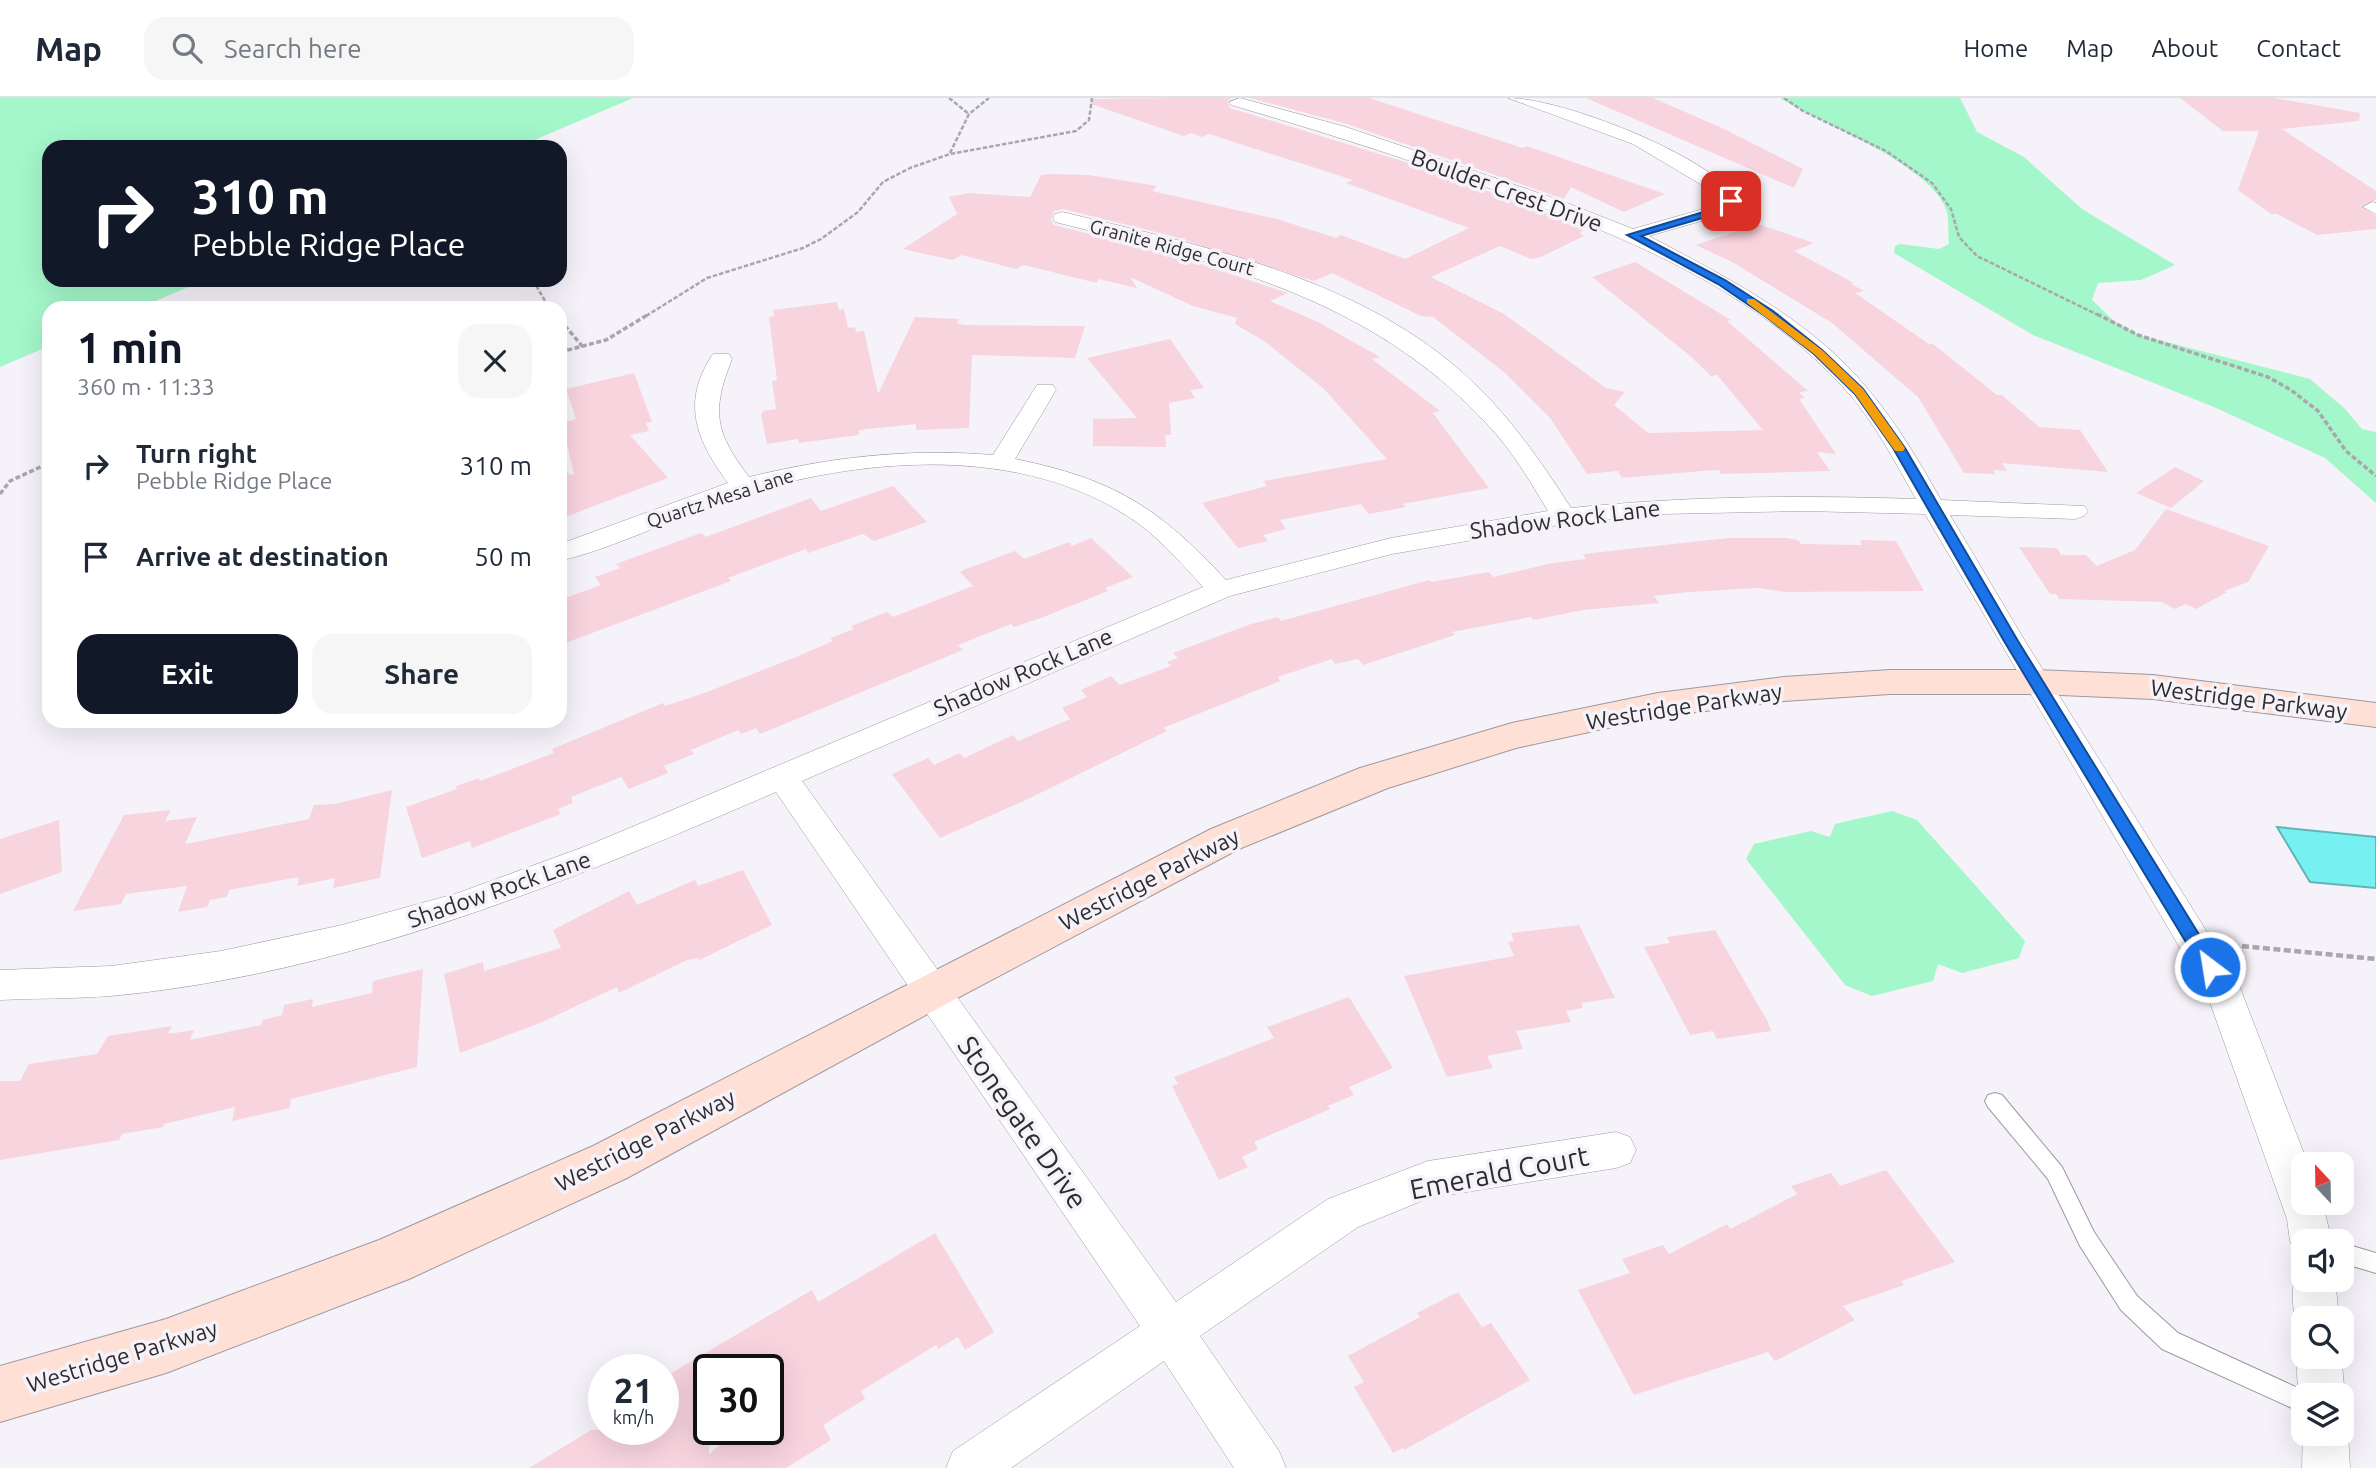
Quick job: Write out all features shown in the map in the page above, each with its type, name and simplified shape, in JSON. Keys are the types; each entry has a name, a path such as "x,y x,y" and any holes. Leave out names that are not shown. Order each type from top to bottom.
{"street":[{"path":"1516,98 1639,140 1724,190 1731,201 1723,209 1632,235"},
{"name":"Boulder Crest Drive","path":"1237,102 1340,131 1556,205 1632,235 1721,282 1818,352 1859,392 1899,448 2224,990 2309,1229"},
{"name":"Granite Ridge Court","path":"1062,218 1244,264 1347,306 1401,338 1438,364 1496,420 1527,459 1564,516"},
{"path":"722,359 706,393 704,414 707,432 718,453 743,487"},
{"path":"1001,462 1045,390"},
{"name":"Quartz Mesa Lane","path":"567,550 743,487 796,473 895,458 1001,462 1053,475 1100,492 1137,511 1171,537 1220,590"},
{"name":"Shadow Rock Lane","path":"0,985 111,981 221,965 342,939 464,905 601,854 1220,590 1391,545 1564,516 1662,506 1931,505 2075,511"},
{"name":"Westridge Parkway","path":"0,1394 166,1346 391,1261 610,1162 930,991 1225,839 1374,778 1512,736 1658,705 1784,689 1889,682 2037,682 2153,687 2376,715"},
{"name":"Stonegate Drive","path":"782,777 1171,1332 1262,1468"},
{"name":"Emerald Court","path":"970,1468 1343,1213 1428,1180 1616,1150"},
{"path":"2325,1446 2326,1468"}],"lane":[{"path":"1995,1101 2055,1173 2087,1239 2130,1303 2170,1340 2216,1364 2291,1397"},
{"path":"2354,1257 2376,1263"}],"path":[{"path":"949,98 969,114"},
{"path":"950,154 969,114 989,98"},
{"path":"567,351 606,340 707,278 803,248 821,239 858,212 883,182 910,168 950,154 1076,131 1089,120 1092,98"},
{"path":"1784,98 1803,111 1886,151 1932,183 1951,209 1959,237 1977,256 2034,281 2138,335 2268,377 2291,390 2318,411 2346,451 2376,476"},
{"path":"567,328 584,347"},
{"path":"0,494 10,481 42,466"},
{"path":"2242,946 2376,959"}],"green space":[{"path":"0,98 633,98 534,140 42,140 42,287 188,287 156,301 42,301 42,349 0,367"},
{"path":"1780,98 1960,98 1977,132 2024,157 2082,209 2175,265 2141,280 2098,283 2092,300 2114,321 2139,335 2310,379 2344,408 2362,429 2376,432 2376,503 2325,458 2214,407 2033,335 1894,253 1895,246 1900,244 1939,249 1949,244 1947,212 1938,195 1899,162"},
{"path":"1892,811 1917,820 2025,941 2019,958 1962,973 1938,964 1933,981 1872,996 1845,985 1746,859 1754,844 1811,831 1830,837 1835,824"}],"water":[{"path":"2277,827 2376,837 2376,888 2310,882"}],"building":[{"path":"1232,98 1227,101 1230,108 1405,162 1561,217 1583,231 1579,233 1584,236 1541,257 1531,259 1500,246 1431,277 1504,314 1606,388 1625,392 1614,405 1648,433 1763,430 1717,375 1711,376 1592,277 1635,262 1731,320 1727,321 1808,391 1799,392 1805,398 1799,399 1836,454 1817,452 1830,471 1721,474 1719,470 1622,478 1618,471 1587,474 1550,418 1504,372 1433,317 1421,316 1332,273 1314,281 1168,235 1063,209 1054,211 1051,219 1054,225 1173,255 1288,293 1270,301 1318,322 1380,357 1372,359 1440,411 1433,413 1489,488 1403,504 1406,507 1369,514 1361,504 1280,520 1286,529 1263,535 1268,541 1238,548 1202,503 1267,486 1263,481 1387,459 1324,389 1264,341 1235,324 1237,318 1193,306 1130,277 1137,288 1098,279 1097,283 1024,265 1016,269 962,255 952,260 903,249 957,214 949,197 969,193 1030,197 1041,175 1051,174 1089,175 1157,186 1152,191 1277,219 1336,238 1341,235 1405,259 1469,228 1346,183 1353,180 1209,134 1202,137 1191,133 1184,136 1091,104 1092,99"},
{"path":"1250,98 1369,98 1523,148 1527,146 1665,194 1624,212 1571,187 1564,199 1347,124"},
{"path":"1586,98 1653,98 1722,128 1803,169 1794,188"},
{"path":"2180,98 2274,98 2360,113 2359,121 2282,129 2376,191 2376,200 2361,206 2376,216 2376,229 2317,235 2277,214 2271,214 2238,190 2259,131 2223,131"},
{"path":"1758,224 1814,243 1794,251 1854,283 1851,284 1864,291 1855,293 1929,344 1933,344 1997,395 2002,395 2039,427 2080,430 2108,472 2002,463 2007,471 1993,470 1995,474 1964,473 1918,397 1832,323 1734,263 1696,245"},
{"path":"837,302 839,310 844,309 848,328 855,327 856,332 864,331 878,394 915,317 959,319 957,323 963,325 1085,326 1075,358 972,355 969,428 916,430 916,424 859,430 859,435 799,443 798,439 767,444 761,415 763,411 776,409 772,381 777,380 769,317 774,316 773,310"},
{"path":"1170,339 1204,388 1190,390 1195,398 1169,403 1171,435 1165,435 1166,447 1093,446 1093,419 1137,418 1087,358"},
{"path":"634,373 652,422 646,423 649,431 630,435 668,478 567,516 567,471 570,475 574,474 567,444 567,422 576,419 567,389"},
{"path":"2175,467 2204,481 2171,508 2136,493"},
{"path":"893,486 927,522 874,541 863,534 808,553 806,549 728,578 731,581 567,642 567,597 601,585 595,577 620,568 616,564 701,533 706,537 811,498 821,511"},
{"path":"2166,509 2269,546 2248,582 2224,591 2227,592 2196,609 2185,604 2175,609 2162,602 2059,599 2056,594 2050,594 2019,547 2057,548 2061,555 2086,555 2097,566 2135,550"},
{"path":"1091,538 1133,577 1105,588 1108,591 1041,618 1014,627 1011,624 958,645 963,650 760,734 756,728 741,734 738,730 691,750 694,754 664,766 668,773 629,789 621,777 571,797 573,803 558,809 561,814 472,848 470,841 422,858 406,807 457,789 456,786 479,778 480,781 554,753 552,749 663,703 665,706 707,692 796,657 833,641 830,638 854,629 851,626 887,612 893,617 973,586 960,572 963,570 1015,551 1024,559 1069,542 1072,546"},
{"path":"1728,538 1786,538 1798,540 1801,544 1862,545 1860,540 1896,541 1924,591 1785,592 1758,588 1654,596 1659,603 1583,610 1533,620 1531,617 1452,632 1455,635 1363,665 1358,659 1335,664 1332,659 1278,677 1280,681 1163,728 1167,731 1028,799 940,838 892,774 928,758 934,765 960,753 964,758 1013,735 1018,741 1070,719 1062,708 1087,697 1081,690 1111,676 1120,685 1171,666 1167,662 1178,658 1173,653 1251,624 1278,617 1281,621 1429,580 1431,582 1489,572 1493,577 1553,563 1586,559 1583,554"},
{"path":"392,790 380,878 333,888 335,878 297,886 299,877 229,890 227,897 210,900 207,907 178,912 187,886 126,894 121,904 73,911 124,815 171,810 165,821 197,817 185,844 309,819 314,805 335,804"},
{"path":"59,820 62,872 0,894 0,839"},
{"path":"743,870 772,925 699,960 687,960 619,993 617,987 540,1023 460,1053 444,974 483,962 484,971 561,948 553,930 629,891 637,905 695,880 698,886"},
{"path":"1579,925 1615,998 1581,1003 1583,1008 1566,1011 1571,1022 1516,1031 1523,1049 1487,1056 1493,1068 1447,1077 1404,976 1514,956 1508,942 1514,941 1511,933"},
{"path":"1715,930 1771,1031 1717,1039 1713,1031 1690,1035 1644,947 1670,943 1667,937"},
{"path":"423,969 417,1067 291,1099 290,1108 232,1121 235,1107 164,1124 163,1127 122,1134 119,1140 0,1160 0,1081 20,1081 29,1064 97,1054 108,1036 172,1026 168,1034 194,1030 190,1040 261,1025 263,1020 282,1015 284,1005 313,999 312,1007 372,993 373,981"},
{"path":"1349,997 1393,1068 1349,1087 1354,1095 1328,1106 1330,1109 1254,1142 1258,1149 1242,1157 1248,1167 1219,1180 1172,1086 1178,1084 1174,1077 1274,1038 1267,1027"},
{"path":"1886,1170 1955,1262 1901,1281 1904,1285 1843,1306 1855,1320 1775,1361 1768,1352 1634,1395 1578,1290 1630,1273 1622,1259 1663,1245 1669,1254 1727,1224 1730,1229 1797,1194 1791,1186 1831,1173 1840,1186"},
{"path":"935,1233 994,1332 965,1350 958,1337 938,1349 936,1345 861,1391 865,1399 823,1425 831,1440 786,1468 529,1468 588,1432 588,1445 679,1445 679,1369 693,1360 693,1445 709,1445 709,1454 720,1445 784,1445 784,1354 704,1354 812,1290 818,1302"},
{"path":"1458,1292 1482,1327 1491,1323 1530,1380 1404,1450 1403,1448 1393,1453 1354,1387 1364,1382 1348,1356 1420,1317 1417,1313"}],"slow traffic":[{"path":"1750,301 1818,352 1859,392 1899,448"}],"route":[{"path":"1731,201 1723,209 1632,235 1721,282 1769,313 1818,352 1859,392 1899,448 2011,641 2210,967"}]}
